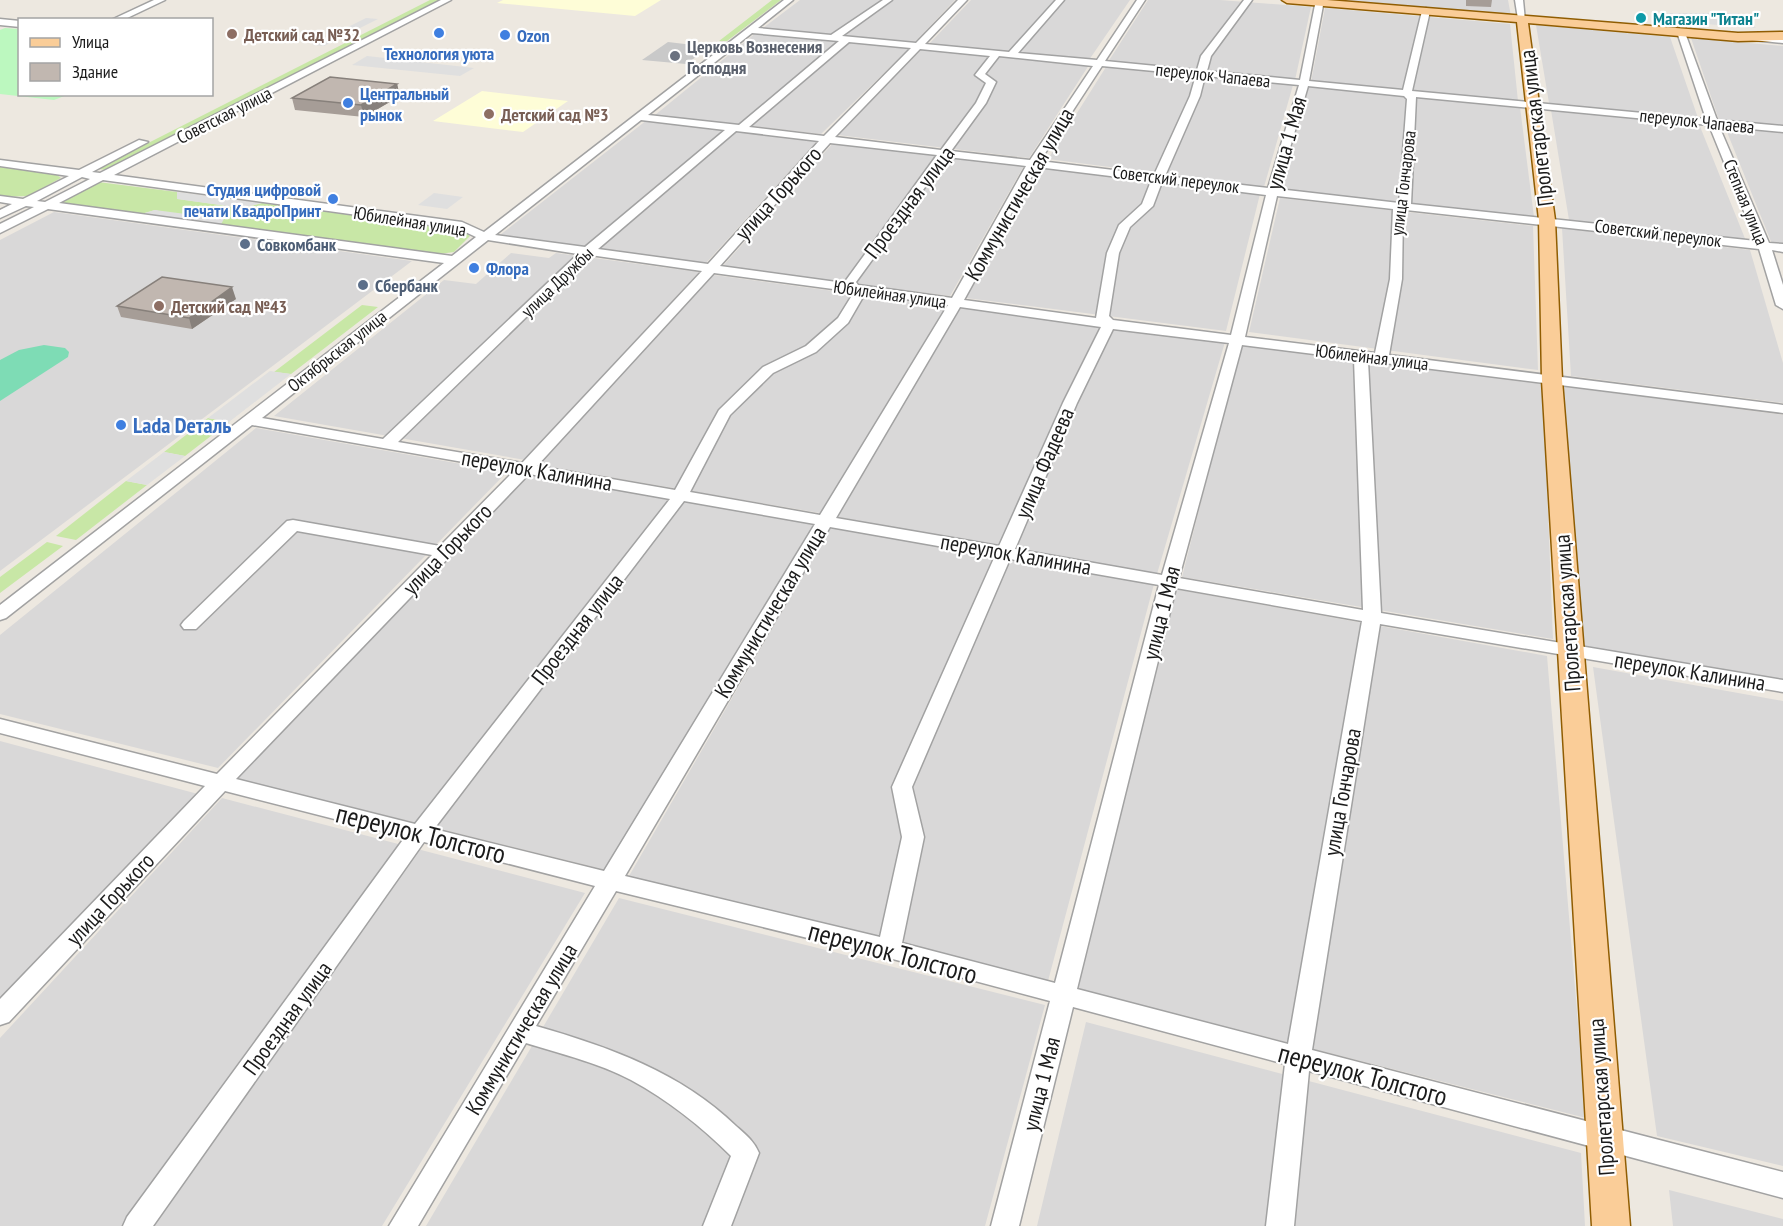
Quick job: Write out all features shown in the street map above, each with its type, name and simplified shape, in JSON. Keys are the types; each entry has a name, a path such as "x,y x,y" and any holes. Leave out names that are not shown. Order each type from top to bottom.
{"main road":[{"path":"1287,0 1426,11 1521,10 1681,32 1783,38"},
{"name":"Пролетарская улица","path":"1521,10 1547,220 1552,380 1611,1226"}],"street":[{"path":"120,18 161,0"},
{"name":"Советская улица","path":"184,122 426,0"},
{"name":"Советская улица","path":"0,229 447,0"},
{"name":"Октябрьская улица","path":"0,614 789,0"},
{"path":"833,38 888,0"},
{"name":"улица Горького","path":"0,1015 220,783 526,468 712,268 828,138 963,0"},
{"name":"Проездная улица","path":"137,1226 420,832 680,496 724,414 768,370 811,349 843,321 857,297 850,282 981,103 990,82 980,75 1060,0"},
{"name":"Коммунистическая улица","path":"404,1226 956,303 1034,162 1141,0"},
{"path":"1108,324 1102,317 1113,253 1125,225 1147,206 1171,146 1195,96 1206,56 1248,0"},
{"name":"улица 1 Мая","path":"1005,1226 1168,581 1236,340 1272,192 1304,84 1319,1"},
{"name":"улица Гончарова","path":"1280,1226 1298,1057 1372,617 1371,357 1396,279 1397,211 1405,205 1412,98 1407,93 1426,11"},
{"path":"0,22 18,24"},
{"name":"переулок Чапаева","path":"751,30 1783,129"},
{"name":"Степная улица","path":"1681,32 1713,123 1764,246 1783,305"},
{"name":"улица Дружбы","path":"387,444 588,251 846,40"},
{"name":"Советский переулок","path":"640,117 1272,192 1547,220 1783,248"},
{"name":"Советская улица","path":"0,215 153,137"},
{"name":"Юбилейная улица","path":"0,163 462,226 483,236 854,289 1108,324 1783,410"},
{"name":"Юбилейная улица","path":"0,199 452,260"},
{"name":"улица Фадеева","path":"889,949 913,837 902,787 1070,403 1108,324"},
{"name":"переулок Калинина","path":"249,420 1372,617 1783,686"},
{"path":"190,625 293,525 444,552"},
{"name":"переулок Толстого","path":"0,726 609,881 889,949 1783,1185"},
{"path":"520,1031 605,1057 641,1073 712,1120 746,1153 717,1226"}],"shaded area":[{"path":"503,0 661,0 635,16 497,3"},
{"path":"800,0 955,0 914,43 763,28"},
{"path":"971,0 1130,0 1089,60 929,44"},
{"path":"1148,0 1220,0 1311,7 1295,80 1108,62"},
{"path":"1330,0 1508,0 1511,16 1330,1"},
{"path":"1325,8 1510,24 1518,101 1311,82"},
{"path":"1657,13 1738,13 1756,28 1667,21"},
{"path":"366,18 378,19 324,46 312,45"},
{"path":"1536,25 1670,37 1698,118 1549,103"},
{"path":"757,32 911,47 821,134 655,115"},
{"path":"1691,38 1783,46 1783,126 1719,120"},
{"path":"668,42 710,47 686,64 642,60"},
{"path":"922,49 1089,65 1029,158 838,135"},
{"path":"367,56 474,68 460,76 352,65"},
{"path":"1106,67 1293,85 1264,187 1048,159"},
{"path":"1309,87 1520,107 1534,217 1280,189"},
{"path":"482,91 568,101 523,132 433,121"},
{"path":"1551,110 1699,124 1746,241 1569,220"},
{"path":"647,120 819,139 705,264 500,235"},
{"path":"1725,127 1783,132 1783,245 1772,244"},
{"path":"834,142 1025,164 950,296 722,267"},
{"path":"1040,166 1260,194 1226,331 966,298"},
{"path":"177,192 262,203 242,208 177,199"},
{"path":"434,193 463,197 447,209 418,205"},
{"path":"1280,198 1533,226 1538,370 1249,332"},
{"path":"155,210 224,219 220,226 138,215"},
{"path":"54,212 412,261 0,571 0,240"},
{"path":"1562,228 1750,250 1783,363 1783,403 1571,376"},
{"path":"511,253 549,258 556,253 699,272 525,460 274,416 444,280 476,284"},
{"path":"714,275 946,306 820,513 538,465"},
{"path":"960,307 1225,342 1157,574 838,517"},
{"path":"1241,344 1543,384 1553,639 1182,577"},
{"path":"270,371 291,374 229,422 208,418"},
{"path":"1560,386 1783,415 1783,684 1577,647"},
{"path":"256,428 507,472 218,768 0,714 0,635"},
{"path":"164,452 185,456 147,485 126,481"},
{"path":"529,473 815,524 606,870 235,778"},
{"path":"831,527 1154,584 1048,981 629,876"},
{"path":"1174,589 1547,656 1586,1118 1077,989"},
{"path":"1593,667 1783,701 1783,1166 1657,1136"},
{"path":"0,741 198,794 0,1000"},
{"path":"222,798 585,893 382,1226 0,1226 0,1038"},
{"path":"619,898 1045,1005 985,1226 426,1226"},
{"path":"1086,1022 1581,1153 1585,1226 1037,1226"},
{"path":"1669,1190 1783,1219 1783,1226 1673,1226"}],"green space":[{"path":"430,0 443,0 109,170 97,169"},
{"path":"772,0 781,0 727,41 719,41"},
{"path":"18,29 18,96 0,94 0,30"},
{"path":"18,96 64,96 54,100"},
{"path":"0,167 57,175 61,178 28,196 0,197"},
{"path":"98,182 177,192 178,199 242,208 262,203 462,230 470,236 454,252 432,255 220,226 155,210 138,215 56,203"},
{"path":"362,305 378,307 291,374 274,372"},
{"path":"44,345 65,348 69,352 68,357 0,401 0,360 19,350"},
{"path":"208,418 229,422 185,456 164,452"},
{"path":"126,481 147,485 76,540 56,536"},
{"path":"47,542 63,546 0,593 0,577"}],"building":[{"path":"330,77 397,84 361,105 292,98"},
{"path":"162,277 232,287 189,318 117,306"}],"place":[{"name":"Магазин \"Титан\"","path":"1641,18"},
{"name":"Технология уюта","path":"439,33"},
{"name":"Детский сад №32","path":"232,34"},
{"name":"Ozon","path":"505,35"},
{"name":"Церковь Вознесения Господня","path":"675,56"},
{"name":"Центральный рынок","path":"348,103"},
{"name":"Детский сад №3","path":"489,114"},
{"name":"Студия цифровой печати КвадроПринт","path":"333,199"},
{"name":"Совкомбанк","path":"245,244"},
{"name":"Флора","path":"474,268"},
{"name":"Сбербанк","path":"363,285"},
{"name":"Детский сад №43","path":"159,306"},
{"name":"Lada Dеталь","path":"121,425"}]}
